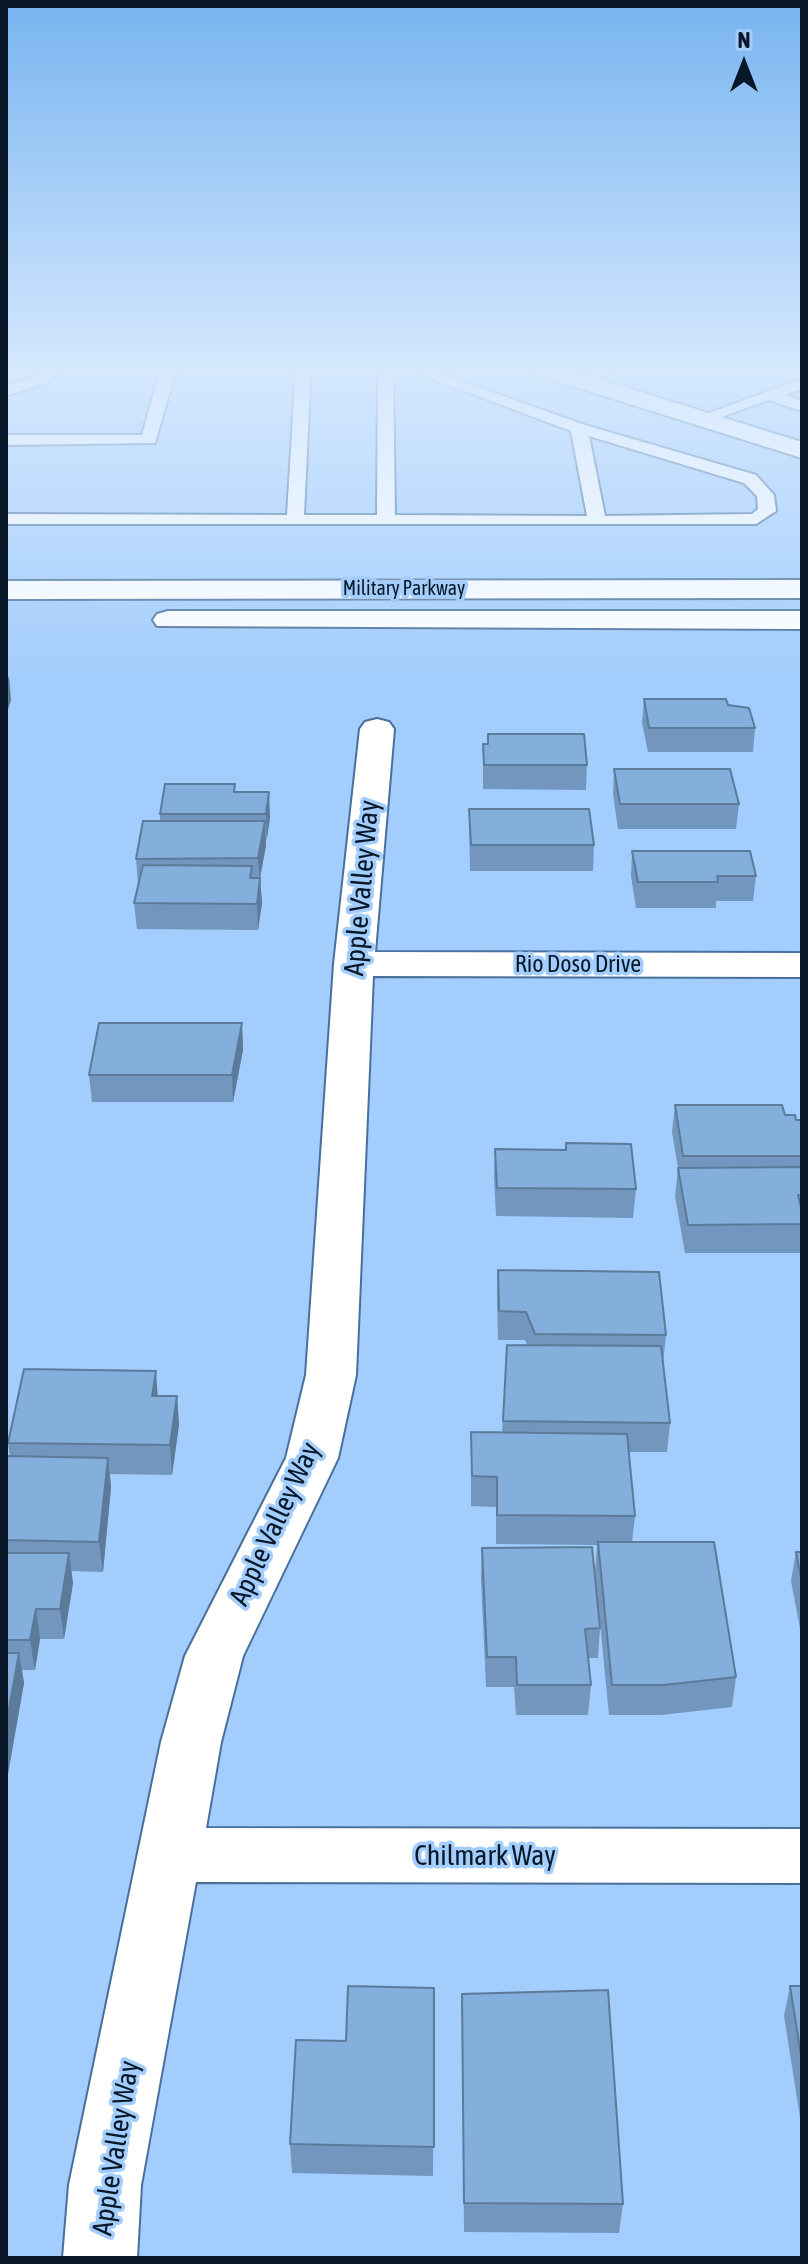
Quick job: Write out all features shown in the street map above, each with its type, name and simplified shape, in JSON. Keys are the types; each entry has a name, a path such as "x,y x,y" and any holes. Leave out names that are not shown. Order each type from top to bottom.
{"street":[{"name":"Military Parkway","path":"6,590 802,589"},
{"name":"Military Parkway","path":"133,620 802,620"},
{"name":"Apple Valley Way","path":"100,2258 105,2185 191,1742 214,1656 312,1458 331,1375 354,964 377,729"},
{"name":"Rio Doso Drive","path":"354,964 802,965"},
{"name":"Chilmark Way","path":"169,1855 802,1856"}],"lane":[{"path":"295,520 297,473"},
{"path":"386,473 386,520"},
{"path":"588,473 597,521"},
{"path":"6,519 597,521 756,519 767,511 765,495 750,479 729,473"}],"building":[{"path":"644,699 726,699 728,705 749,708 755,728 649,728"},
{"path":"488,734 584,734 587,765 484,765 483,744 488,744"},
{"path":"614,769 730,769 739,804 620,804"},
{"path":"165,784 235,784 234,792 269,792 266,814 160,814"},
{"path":"469,809 589,809 594,845 471,845"},
{"path":"143,821 265,821 258,858 136,859"},
{"path":"632,851 750,851 756,876 717,876 718,882 638,882"},
{"path":"143,865 252,866 250,878 260,878 257,904 134,903"},
{"path":"99,1023 242,1023 232,1075 89,1075"},
{"path":"675,1105 782,1105 785,1115 795,1115 796,1120 802,1120 802,1156 683,1156"},
{"path":"566,1143 631,1144 636,1189 497,1188 495,1149 566,1150"},
{"path":"802,1167 802,1195 798,1195 802,1224 688,1225 678,1168"},
{"path":"498,1270 659,1272 666,1335 535,1334 526,1312 499,1311"},
{"path":"507,1345 661,1346 670,1423 503,1421"},
{"path":"24,1369 156,1371 152,1396 177,1396 170,1445 8,1443"},
{"path":"471,1432 627,1434 635,1516 497,1515 497,1477 472,1476"},
{"path":"6,1456 108,1458 99,1542 6,1540"},
{"path":"598,1542 714,1542 736,1677 664,1685 612,1685"},
{"path":"592,1547 600,1628 585,1629 591,1685 517,1685 516,1657 487,1657 482,1548"},
{"path":"796,1552 802,1552 802,1583"},
{"path":"6,1553 69,1553 60,1609 36,1609 30,1640 6,1640"},
{"path":"6,1653 19,1653 6,1725"},
{"path":"348,1986 434,1988 434,2147 290,2144 296,2040 346,2041"},
{"path":"790,1986 802,1986 802,2062"},
{"path":"608,1990 623,2204 464,2203 462,1994"}]}
